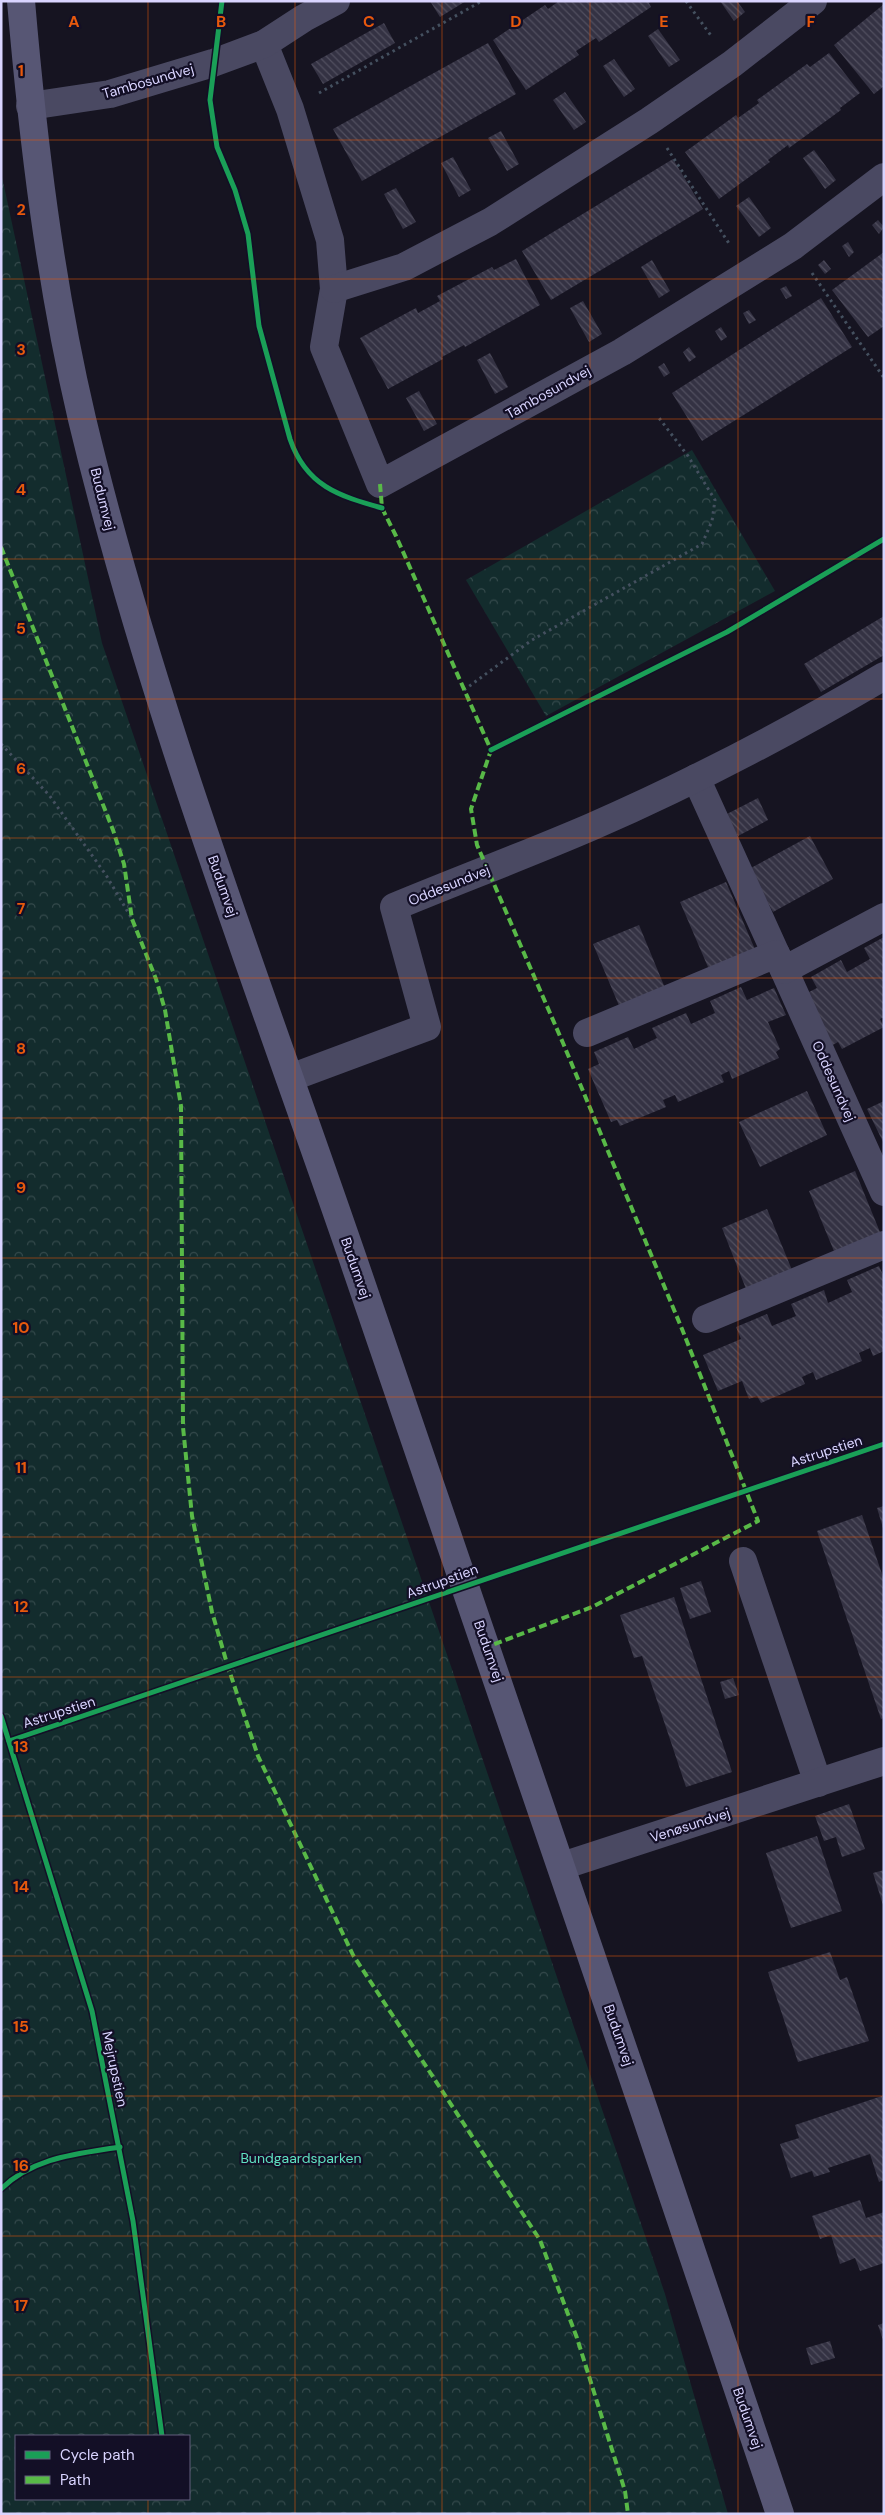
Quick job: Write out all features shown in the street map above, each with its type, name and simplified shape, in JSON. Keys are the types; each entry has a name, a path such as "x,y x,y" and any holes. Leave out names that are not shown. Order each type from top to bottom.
{"street":[{"name":"Budumvej","path":"21,1 30,106 59,302 81,415 129,601 199,819 562,1866 780,2514"},
{"name":"Tambosundvej","path":"30,106 110,94 213,63 264,44 304,18 336,1"},
{"path":"334,289 404,267 490,222 649,121 732,64 812,1"},
{"name":"Tambosundvej","path":"264,44 290,109 330,240 334,289 324,347 380,484 622,352 793,246 884,176"},
{"name":"Oddesundvej","path":"290,1078 427,1027 394,907 592,826 696,778 831,707 884,676"},
{"name":"Oddesundvej","path":"696,778 884,1192"},
{"path":"586,1033 780,962 884,916"},
{"path":"706,1319 884,1244"},
{"path":"743,1561 818,1784"},
{"name":"Venøsundvej","path":"562,1866 884,1761"}],"path":[{"path":"290,109 482,1"},
{"path":"686,1 732,64"},
{"path":"674,159 748,273"},
{"path":"834,304 884,378"},
{"path":"464,690 532,640 702,544 712,521 715,500 688,456 659,418"},
{"path":"1,744 49,795 106,875 132,919"}],"green space":[{"name":"Bundgaardsparken","path":"1,172 102,643 665,2294 728,2514 1,2514"},
{"path":"692,450 775,591 546,716 466,580"}],"building":[{"path":"430,1 466,1 440,17"},
{"path":"559,1 652,1 649,3 651,7 599,42 596,38 576,51 579,55 526,90 493,40 545,5 548,9"},
{"path":"720,1 737,1 745,12 734,21"},
{"path":"884,4 884,86 874,94 834,45"},
{"path":"384,23 395,43 323,84 311,64"},
{"path":"658,29 680,60 669,67 648,36"},
{"path":"488,43 516,94 362,181 333,129"},
{"path":"829,53 860,93 840,108 841,110 789,148 788,145 768,160 770,162 719,199 685,152 736,115 738,118 759,103 757,100 807,64 810,67"},
{"path":"614,59 635,89 624,97 603,66"},
{"path":"565,92 586,122 574,130 553,100"},
{"path":"501,131 519,164 507,171 488,138"},
{"path":"814,150 836,180 825,189 803,158"},
{"path":"453,157 471,190 459,197 441,163"},
{"path":"673,159 703,209 551,300 522,251"},
{"path":"396,188 416,222 403,229 384,194"},
{"path":"749,197 771,228 759,237 736,206"},
{"path":"878,220 884,227 879,234 872,225"},
{"path":"848,242 854,252 849,257 842,246"},
{"path":"884,252 884,326 868,337 832,290"},
{"path":"516,259 540,305 465,347 464,345 442,357 443,359 388,389 360,338 416,308 418,313 440,301 437,296 492,267 494,270"},
{"path":"652,260 670,291 659,298 641,267"},
{"path":"824,260 831,269 825,274 818,265"},
{"path":"786,286 792,296 786,299 780,289"},
{"path":"821,298 852,347 702,441 672,393"},
{"path":"583,301 602,334 589,342 570,308"},
{"path":"749,310 756,320 749,324 743,313"},
{"path":"721,327 727,337 721,341 715,331"},
{"path":"689,347 696,357 689,362 683,352"},
{"path":"490,353 508,387 495,394 477,360"},
{"path":"664,363 670,373 664,377 658,367"},
{"path":"419,391 437,424 424,431 406,398"},
{"path":"884,616 884,655 821,692 804,664"},
{"path":"758,798 768,820 738,836 725,815"},
{"path":"810,836 833,879 773,912 749,869"},
{"path":"726,882 757,954 711,974 680,902"},
{"path":"639,925 665,988 620,1008 593,944"},
{"path":"884,937 884,1017 880,1019 884,1027 842,1049 838,1042 831,1046 803,995 817,988 811,977 841,960 847,972 870,959 864,948"},
{"path":"741,987 747,1000 774,988 786,1015 768,1022 780,1049 776,1052 779,1058 732,1079 729,1071 721,1075 724,1082 678,1102 675,1095 663,1100 666,1107 620,1126 617,1120 611,1122 588,1069 599,1064 594,1052 628,1037 634,1049 657,1038 652,1028 686,1013 691,1024 715,1013 710,1001"},
{"path":"807,1091 827,1135 760,1167 739,1122"},
{"path":"884,1101 884,1144 867,1109"},
{"path":"855,1171 882,1237 836,1256 809,1191"},
{"path":"767,1209 794,1275 748,1294 722,1228"},
{"path":"879,1266 884,1277 884,1351 873,1356 870,1348 859,1353 862,1361 816,1380 813,1372 802,1377 805,1384 761,1403 757,1396 749,1399 742,1381 718,1391 703,1355 741,1339 736,1327 767,1314 772,1326 796,1316 791,1304 824,1290 828,1303 852,1292 847,1280"},
{"path":"884,1506 884,1528 883,1528 877,1508"},
{"path":"862,1515 884,1580 884,1718 881,1719 817,1531"},
{"path":"701,1581 711,1612 690,1619 680,1588"},
{"path":"674,1597 732,1772 686,1787 642,1656 634,1658 620,1615"},
{"path":"733,1678 739,1695 725,1699 720,1682"},
{"path":"849,1804 865,1849 842,1857 836,1837 824,1841 815,1816"},
{"path":"817,1836 842,1911 791,1928 766,1853"},
{"path":"884,1870 884,1905 883,1905 873,1873"},
{"path":"830,1952 840,1980 847,1977 869,2041 798,2062 768,1972"},
{"path":"882,2096 884,2103 884,2180 879,2182 870,2154 828,2168 830,2172 814,2177 812,2171 791,2178 780,2144 799,2138 795,2125"},
{"path":"860,2200 866,2218 884,2212 884,2263 860,2271 855,2258 840,2264 831,2235 820,2239 812,2216"},
{"path":"884,2323 884,2340 883,2340 878,2325"},
{"path":"830,2341 835,2358 811,2365 806,2348"}],"marked path":[{"path":"380,484 382,508 491,750 471,809 477,845 563,1043 682,1329 758,1521 592,1607 487,1647"},
{"path":"1,547 113,830 124,864 132,919 156,979 165,1010 181,1106 183,1427 192,1516 212,1612 228,1667 258,1756 353,1955 540,2240 577,2338 625,2491 628,2514"}],"cycle path":[{"path":"222,1 210,100 217,147 235,190 248,234 259,326 290,439 305,468 326,487 352,499 382,508"},
{"path":"491,750 727,632 884,539"},
{"name":"Astrupstien","path":"9,1741 884,1444"},
{"name":"Mejrupstien","path":"1,1716 92,2011 133,2221 162,2435"},
{"path":"1,2189 14,2178 42,2163 72,2155 120,2147"}]}
